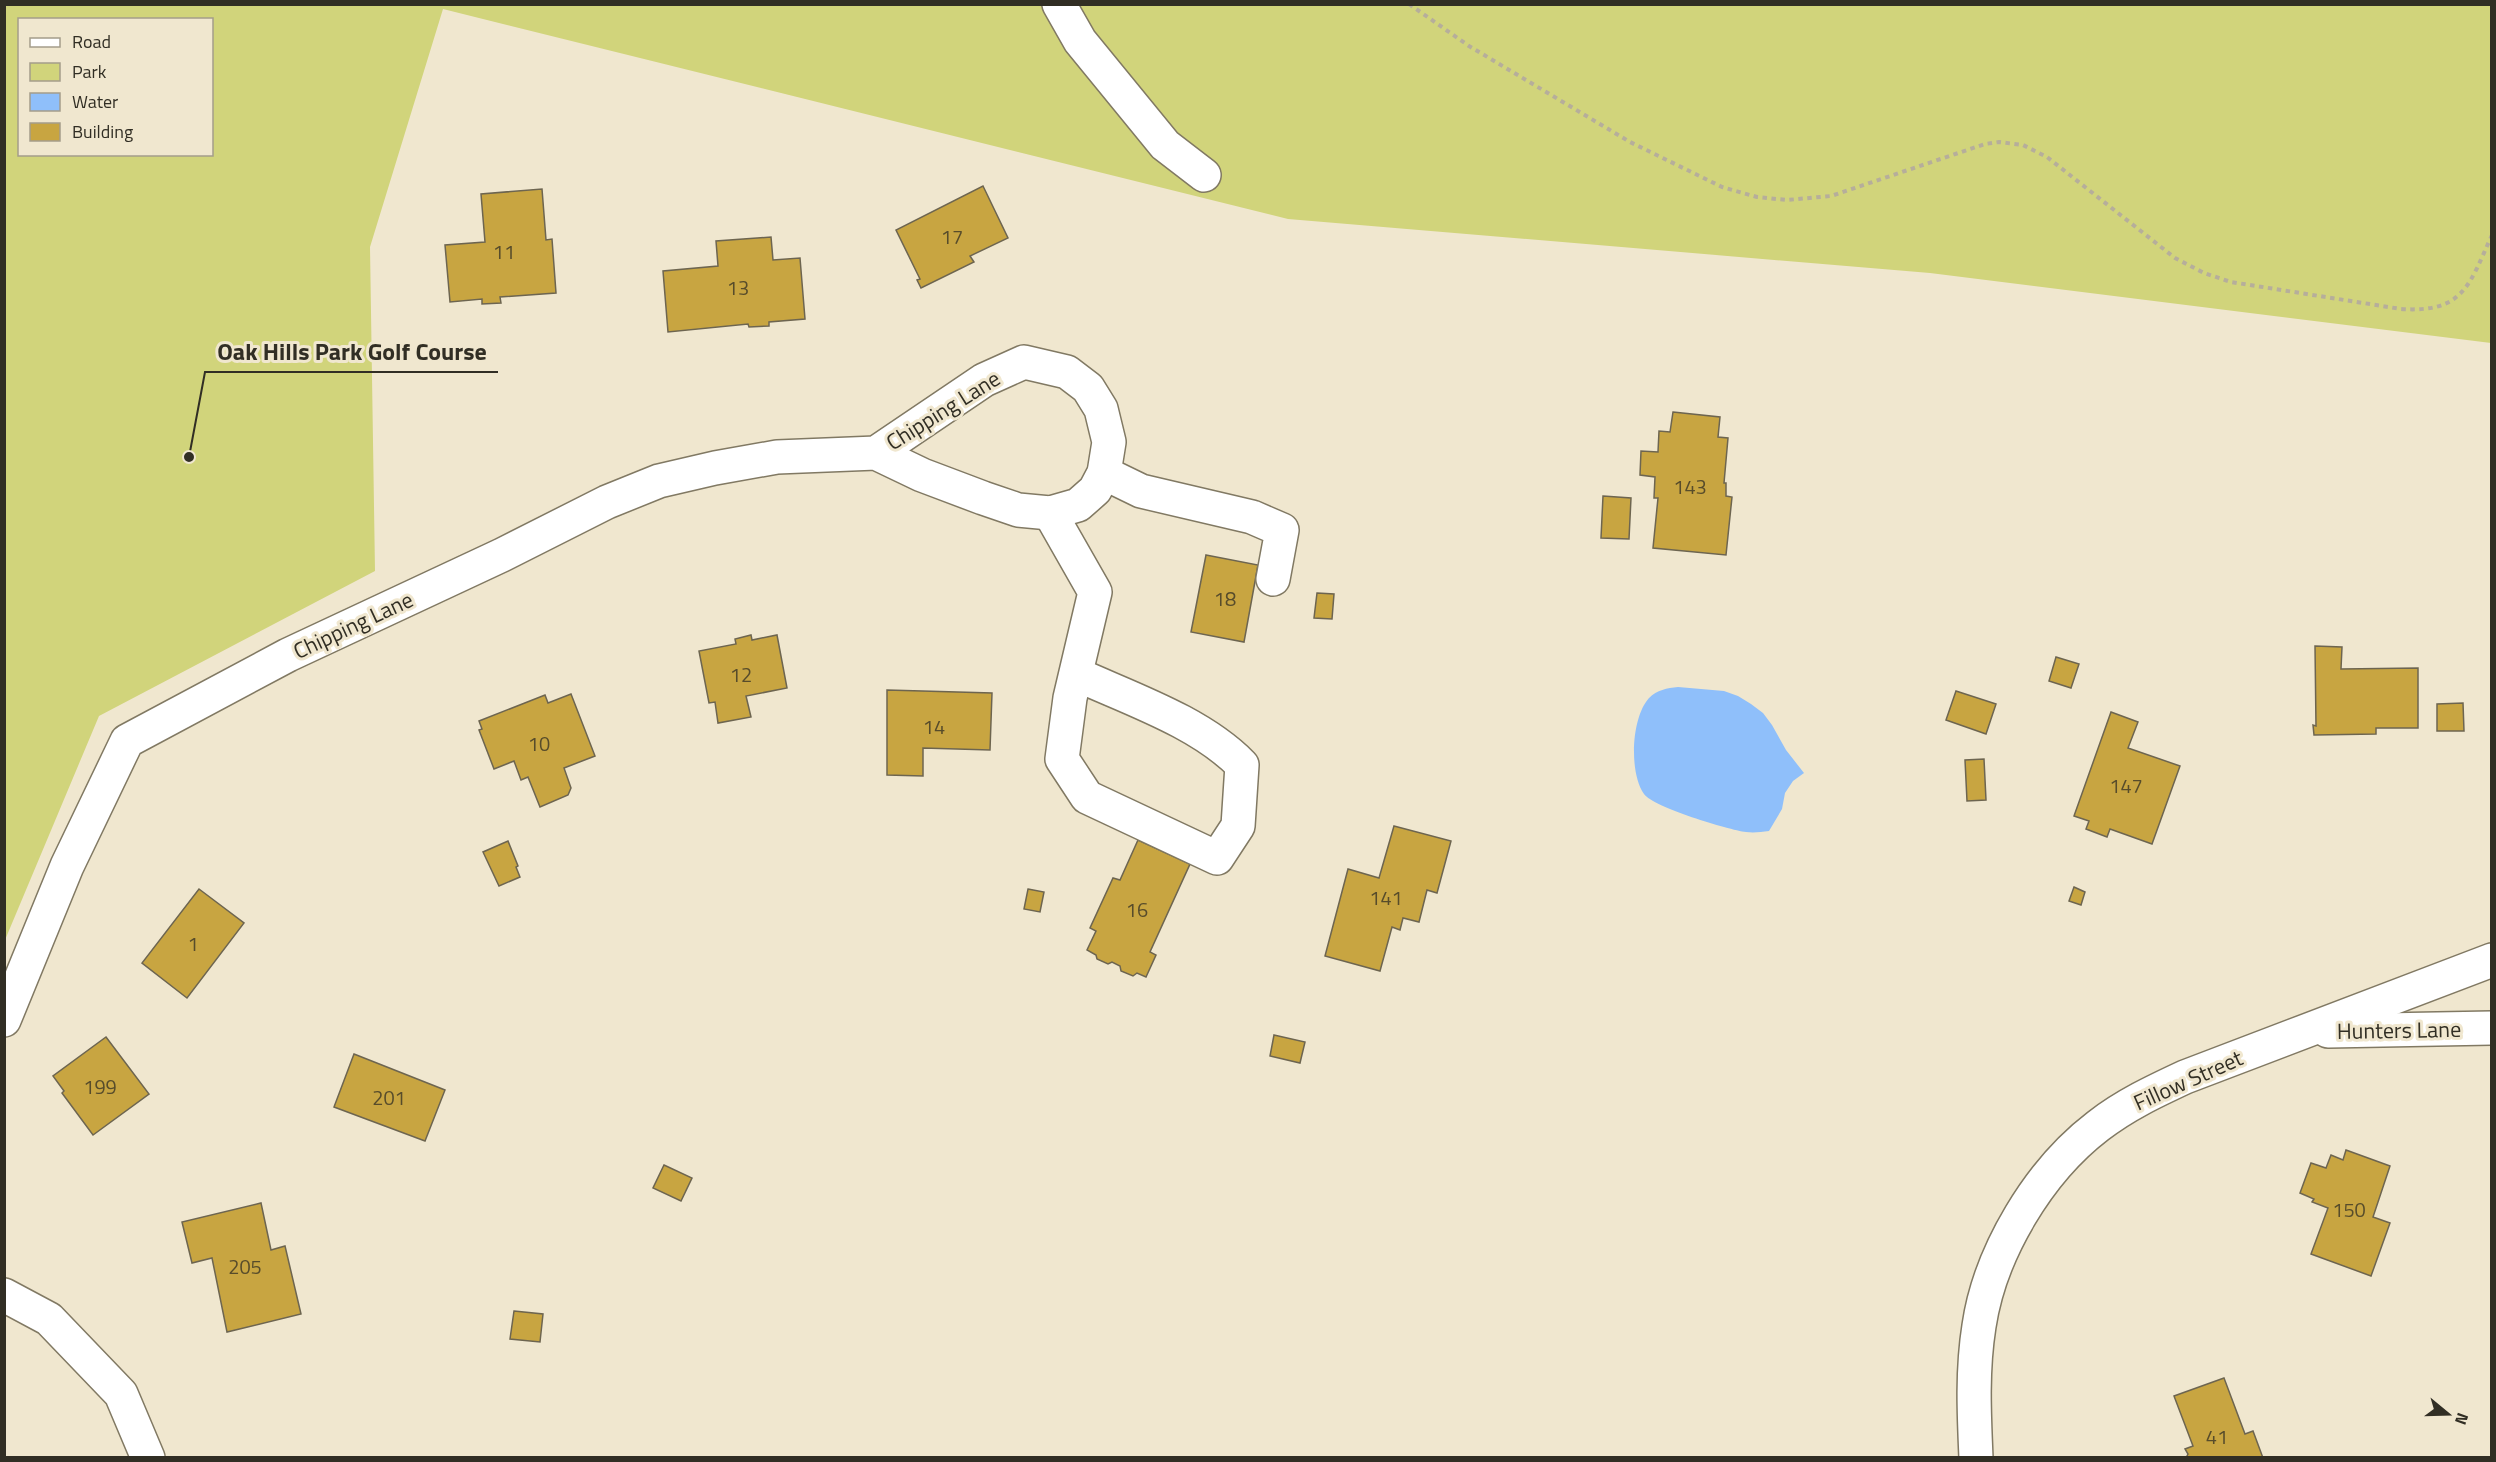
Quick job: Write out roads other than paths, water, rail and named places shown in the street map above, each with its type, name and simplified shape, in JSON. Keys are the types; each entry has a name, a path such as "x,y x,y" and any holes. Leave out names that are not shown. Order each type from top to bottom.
{"street":[{"path":"1059,4 1080,41 1165,146 1204,175"},
{"name":"Chipping Lane","path":"4,1020 68,866 127,741 288,656 502,555 607,501 659,481 777,457 876,453 922,475 983,498 1018,510 1050,513 1077,505 1095,490 1104,473 1109,442 1101,409 1088,388 1067,372 1024,362 984,380 876,453"},
{"path":"1104,473 1141,491 1252,518 1282,530 1273,579"},
{"path":"1050,513 1095,592 1070,698 1062,759 1088,797 1217,858 1238,826 1242,765 1224,747 1186,724 1076,674"},
{"name":"Fillow Street","path":"1977,1458 1973,1404 1979,1324 1996,1264 2010,1234 2039,1188 2097,1126 2142,1097 2185,1077 2492,960"},
{"name":"Hunters Lane","path":"2307,1031 2492,1028"},
{"path":"4,1295 49,1319 121,1394 148,1458"}],"water":[{"path":"1678,687 1724,691 1751,704 1763,713 1786,750 1804,773 1793,781 1785,793 1782,809 1769,831 1746,832 1709,823 1661,805 1644,794 1639,785 1634,760 1639,718 1643,707 1652,695 1662,690"}],"place":[{"name":"Oak Hills Park Golf Course","path":"189,457"}]}
